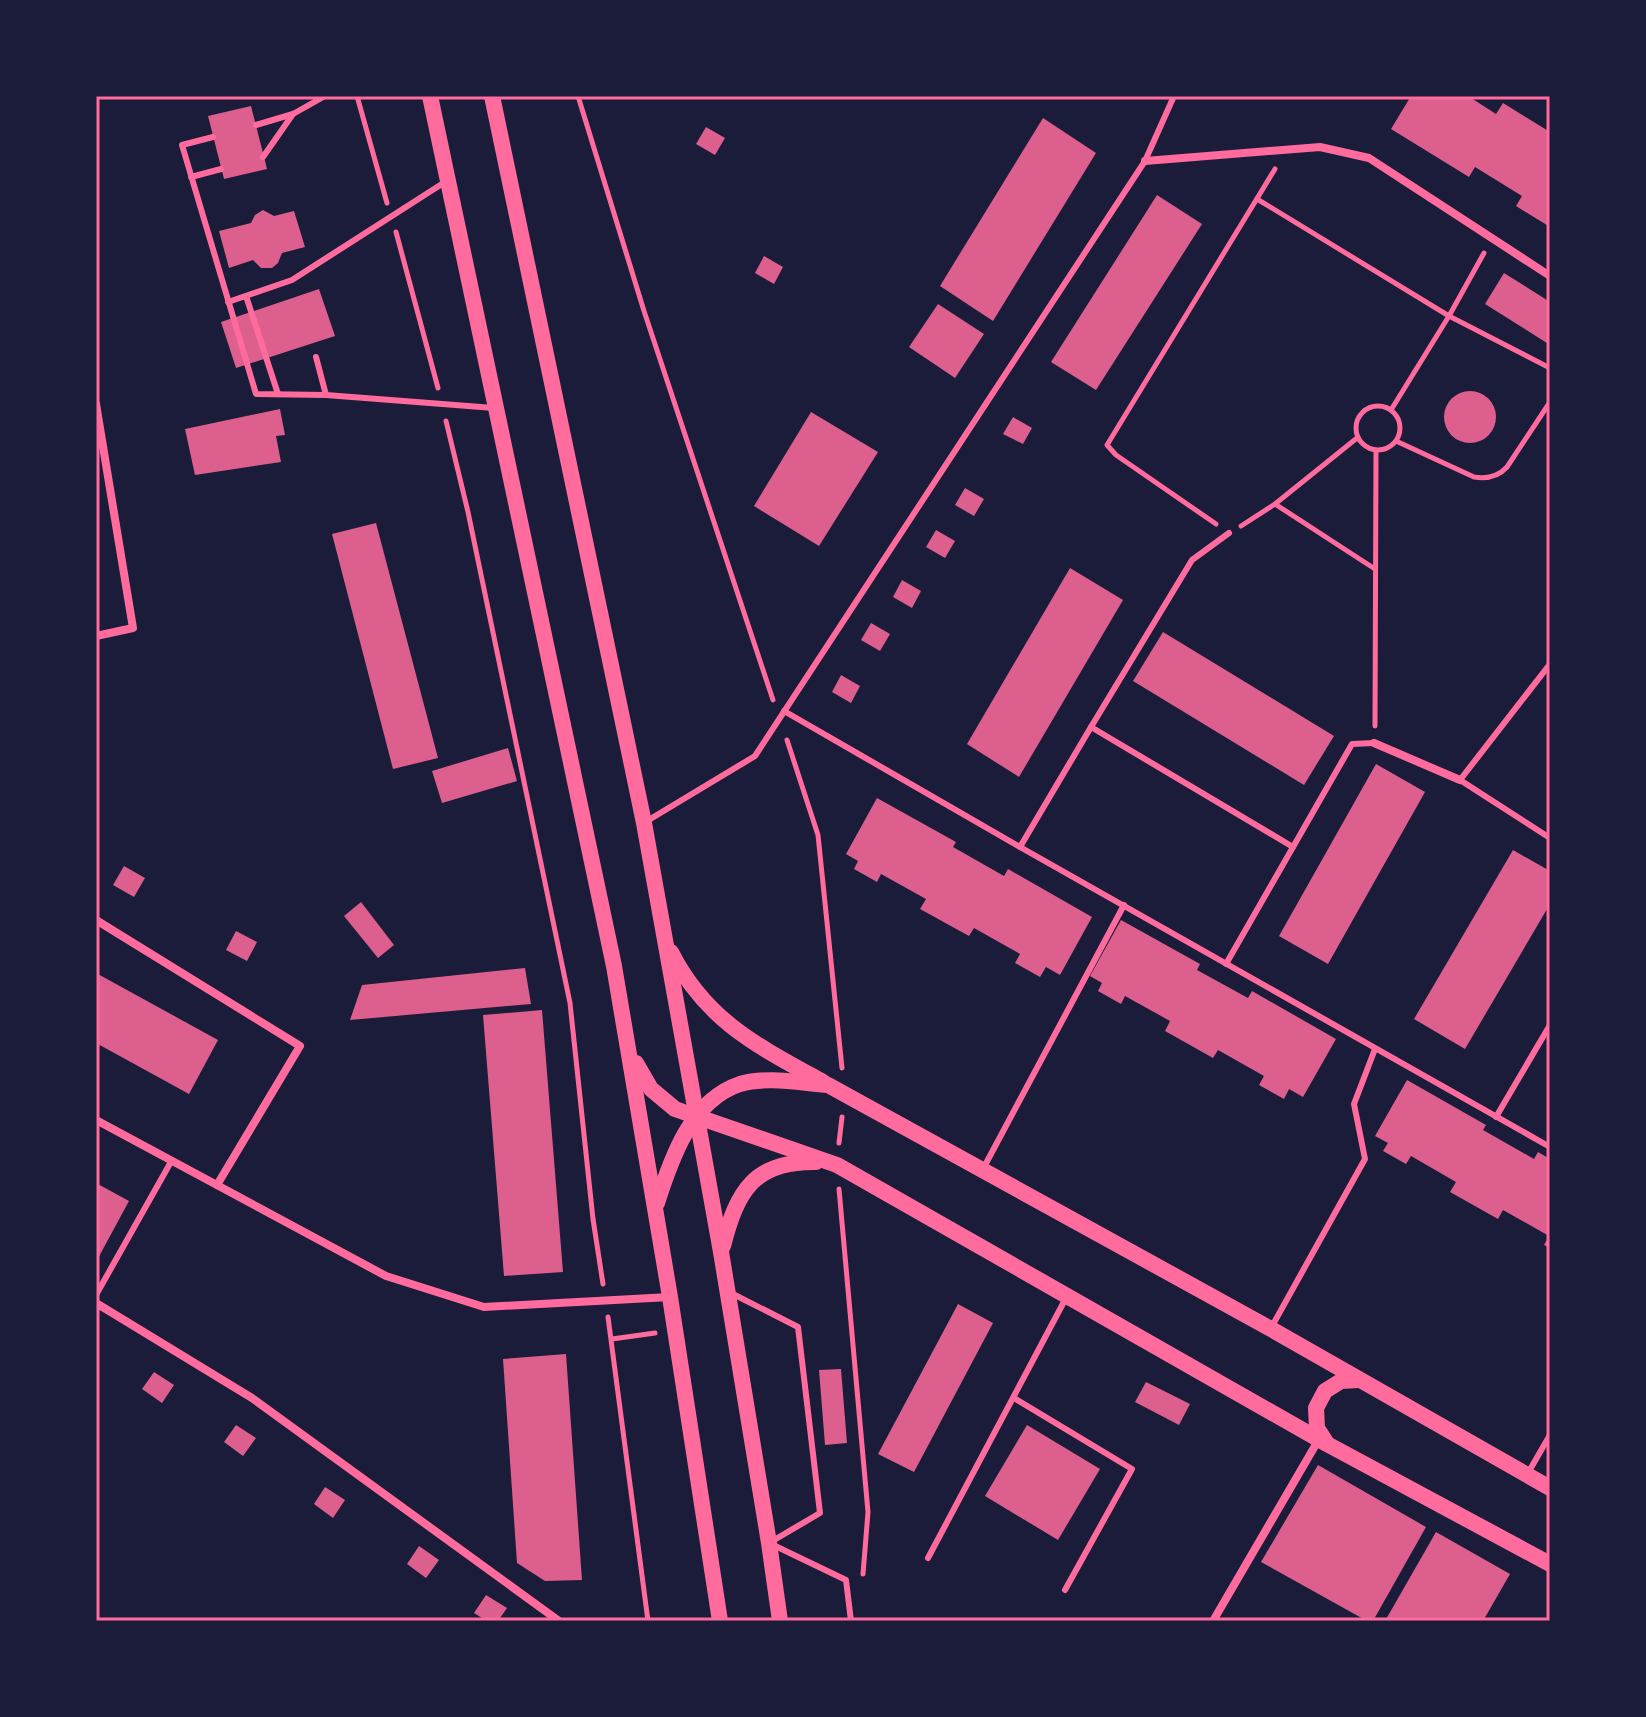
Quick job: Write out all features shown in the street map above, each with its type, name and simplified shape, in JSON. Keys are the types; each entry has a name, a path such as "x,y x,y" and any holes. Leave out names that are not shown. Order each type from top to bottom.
{"main road":[{"path":"430,96 614,966 670,1297 720,1621"},
{"path":"492,96 644,823 728,1291 780,1621"},
{"path":"663,937 696,993 738,1032 770,1053 1271,1329 1550,1488"},
{"path":"628,1047 651,1089 675,1109 837,1165 1323,1441 1550,1564"},
{"path":"655,1208 668,1168 681,1142 696,1117 716,1097 740,1084 764,1080 828,1085"},
{"path":"721,1252 733,1211 748,1185 771,1170 797,1162 837,1165"},
{"path":"1323,1441 1317,1428 1316,1408 1325,1391 1341,1381 1360,1380"}],"street":[{"path":"1145,161 1320,147 1369,158 1550,276"},
{"path":"96,404 133,628 96,636"},
{"path":"1374,743 1460,780"},
{"path":"96,920 300,1046 217,1185"},
{"path":"96,1120 386,1276 484,1307 670,1297"},
{"path":"96,1303 252,1398 559,1621"},
{"path":"1213,1621 1323,1441"}],"lane":[{"path":"256,125 293,114 325,96"},
{"path":"644,823 755,756 1145,161 1174,96"},
{"path":"263,157 293,114"},
{"path":"213,137 182,145 256,394 326,395 498,408"},
{"path":"191,177 221,169"},
{"path":"228,302 292,280 448,180"},
{"path":"246,296 278,394"},
{"path":"316,357 326,395"},
{"path":"1020,847 1192,560 1229,533"},
{"path":"1550,664 1460,780 1550,838"},
{"path":"781,715 1550,1147"},
{"path":"1091,727 1293,847"},
{"path":"1226,964 1352,744 1374,743"},
{"path":"983,1169 1124,905"},
{"path":"1496,1117 1550,1025"},
{"path":"1271,1329 1365,1159 1354,1104 1375,1049"},
{"path":"96,1295 172,1160"},
{"path":"728,1291 798,1327 820,1513 769,1543"},
{"path":"928,1558 1067,1296"},
{"path":"1014,1398 1132,1469 1065,1590"},
{"path":"1527,1475 1550,1435"},
{"path":"769,1543 846,1580 851,1621"}],"path":[{"path":"357,96 405,263 468,512 570,1003 593,1219 612,1339 648,1621"},
{"path":"578,96 644,311 781,715 818,835 845,1093 837,1165 868,1512 862,1587"},
{"path":"1286,150 1107,445 1116,455 1229,533 1275,504 1357,438"},
{"path":"1257,199 1449,316 1550,368"},
{"path":"1391,410 1492,239"},
{"path":"1396,441 1474,477 1494,476 1507,467 1550,402"},
{"path":"1380,406 1391,410 1398,419 1400,430 1396,441 1387,449 1376,451 1365,447 1357,438 1355,427 1359,416 1368,408 1380,406"},
{"path":"1374,743 1376,451"},
{"path":"1275,504 1375,569"}],"building":[{"path":"1411,96 1468,96 1496,114 1503,103 1550,132 1550,227 1516,206 1522,196 1475,167 1469,177 1391,129"},
{"path":"251,106 267,169 224,179 208,116"},
{"path":"1043,118 1096,153 993,321 940,286"},
{"path":"706,127 725,138 715,155 696,144"},
{"path":"1157,195 1202,224 1096,390 1051,362"},
{"path":"263,210 274,216 294,211 305,247 282,253 272,268 261,268 253,260 229,268 219,231 251,223 255,215"},
{"path":"764,256 783,267 774,284 755,273"},
{"path":"1504,273 1550,302 1550,345 1485,304"},
{"path":"319,289 335,336 236,368 221,322"},
{"path":"938,304 984,334 955,378 909,347"},
{"path":"1470,391 1488,399 1496,417 1488,435 1470,443 1452,435 1444,417 1452,399"},
{"path":"280,409 285,435 276,436 281,462 195,475 185,429"},
{"path":"811,412 878,452 819,546 754,506"},
{"path":"1013,417 1032,428 1023,444 1003,434"},
{"path":"965,488 984,499 974,516 955,505"},
{"path":"376,523 438,758 393,769 332,534"},
{"path":"936,530 955,541 945,558 926,547"},
{"path":"1070,568 1123,600 1019,777 967,744"},
{"path":"902,580 921,591 912,608 893,597"},
{"path":"871,623 890,634 880,651 861,640"},
{"path":"1163,632 1334,736 1304,785 1133,681"},
{"path":"841,675 860,686 851,703 832,692"},
{"path":"508,748 517,781 442,803 432,771"},
{"path":"1376,764 1425,792 1328,964 1279,936"},
{"path":"877,798 956,842 953,847 1004,876 1008,869 1092,917 1060,975 1046,967 1040,977 1015,963 1020,954 974,928 969,936 920,909 926,899 881,874 877,882 854,869 858,861 846,854"},
{"path":"1513,850 1550,871 1550,904 1465,1049 1414,1019"},
{"path":"124,866 145,878 134,897 113,885"},
{"path":"361,902 394,945 378,958 344,916"},
{"path":"1121,920 1200,964 1197,970 1248,998 1252,991 1336,1039 1303,1097 1289,1089 1284,1099 1259,1085 1264,1076 1218,1050 1213,1058 1165,1031 1170,1021 1125,996 1121,1004 1098,991 1102,983 1090,976"},
{"path":"236,931 257,942 247,961 226,950"},
{"path":"525,968 531,1004 350,1020 362,985"},
{"path":"96,973 218,1040 189,1094 96,1043"},
{"path":"542,1010 563,1272 504,1276 483,1015"},
{"path":"1407,1080 1486,1125 1483,1130 1534,1159 1538,1152 1550,1159 1550,1248 1544,1245 1549,1236 1503,1210 1498,1219 1450,1192 1456,1182 1411,1156 1406,1164 1383,1151 1388,1143 1375,1136"},
{"path":"96,1183 129,1201 96,1262"},
{"path":"958,1304 993,1323 914,1472 878,1454"},
{"path":"566,1354 582,1580 545,1581 517,1563 503,1359"},
{"path":"841,1369 847,1443 825,1445 819,1370"},
{"path":"154,1372 174,1385 162,1403 142,1389"},
{"path":"1146,1382 1190,1404 1179,1425 1135,1402"},
{"path":"236,1425 256,1438 243,1456 224,1442"},
{"path":"1027,1425 1100,1469 1058,1540 985,1496"},
{"path":"1318,1465 1426,1527 1373,1621 1367,1621 1261,1562"},
{"path":"325,1487 345,1500 333,1518 314,1504"},
{"path":"1436,1532 1510,1574 1483,1621 1385,1621"},
{"path":"419,1546 439,1560 426,1578 407,1564"},
{"path":"486,1595 507,1608 498,1621 487,1621 474,1613"}]}
